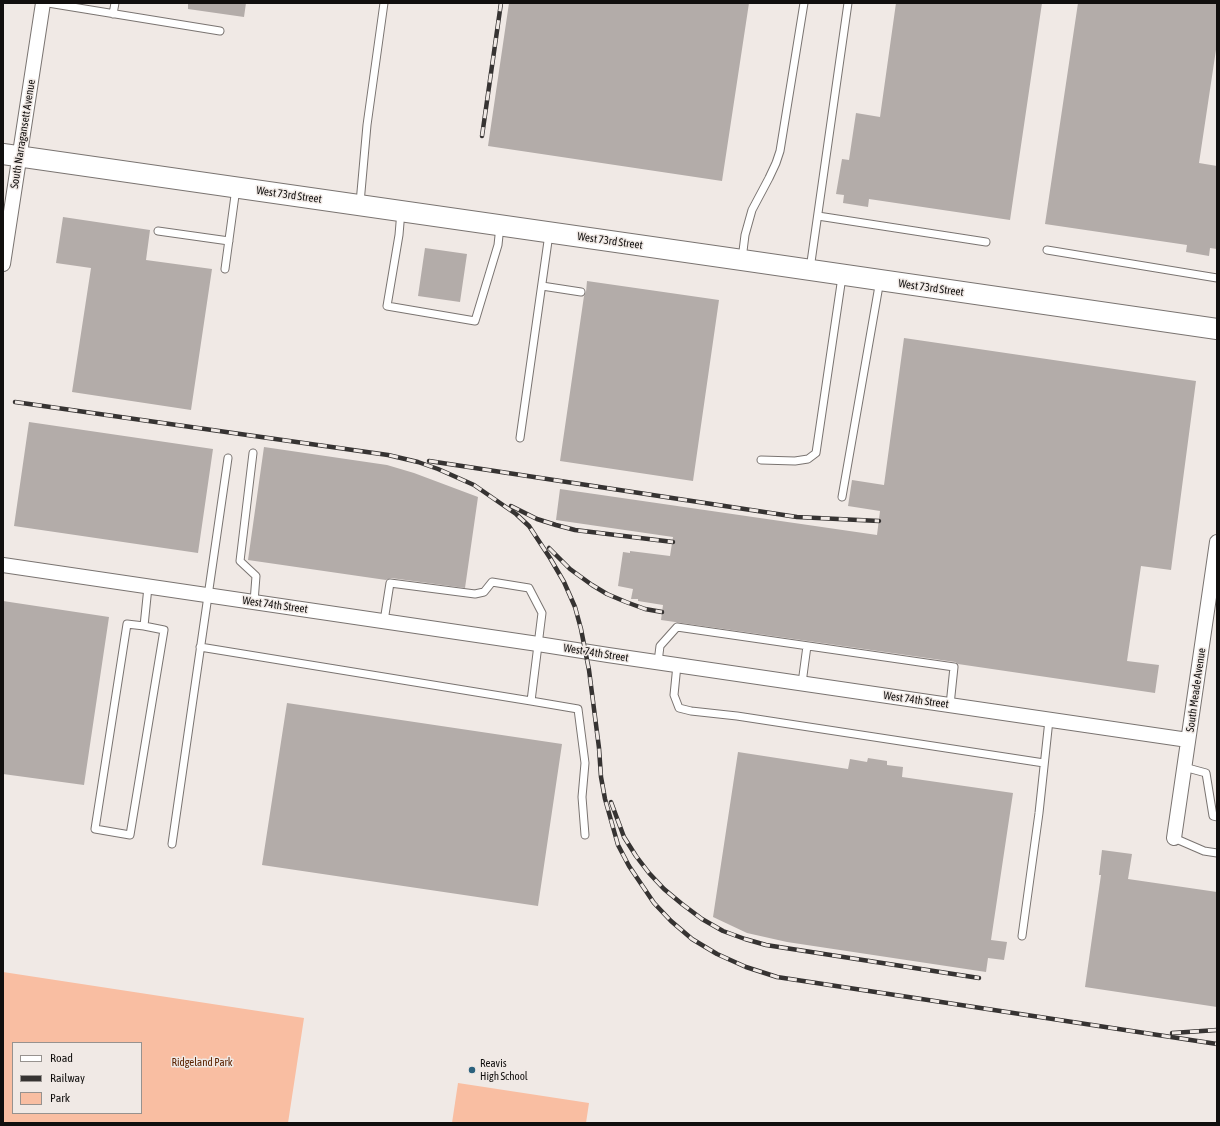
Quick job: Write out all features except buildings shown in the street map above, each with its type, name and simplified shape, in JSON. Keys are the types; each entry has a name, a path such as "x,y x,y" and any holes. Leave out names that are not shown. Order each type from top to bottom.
{"street":[{"name":"South Narragansett Avenue","path":"3,264 11,156 43,3"},
{"name":"West 73rd Street","path":"11,156 550,232 1217,329"},
{"name":"South Meade Avenue","path":"1174,838 1217,542"},
{"name":"West 74th Street","path":"3,566 1188,740"}],"lane":[{"path":"48,3 220,31"},
{"path":"113,14 115,3"},
{"path":"360,205 367,125 384,3"},
{"path":"742,260 745,235 752,210 776,164 780,152 804,3"},
{"path":"810,270 848,3"},
{"path":"225,269 236,188"},
{"path":"400,211 399,235 387,306 475,321 498,245 500,225"},
{"path":"818,216 986,242"},
{"path":"158,231 229,242"},
{"path":"520,438 550,232"},
{"path":"1047,250 1217,278"},
{"path":"761,460 795,461 808,459 816,453 842,274"},
{"path":"842,497 880,280"},
{"path":"542,286 581,292"},
{"path":"253,453 240,561 256,576 254,602"},
{"path":"172,844 228,458"},
{"path":"384,621 390,583 475,594 484,592 492,582 529,588 542,613 531,701"},
{"path":"144,626 148,587"},
{"path":"127,624 144,626 164,630 130,835 94,829 127,624"},
{"path":"658,662 660,646 677,627 954,667 950,705"},
{"path":"802,683 807,646"},
{"path":"200,647 578,709 585,763 582,798 585,835"},
{"path":"677,665 674,695 679,708 1044,763"},
{"path":"1022,936 1039,813 1048,720"},
{"path":"1184,767 1206,773 1213,816 1217,817"},
{"path":"1174,838 1204,851 1217,853"}],"green space":[{"name":"Ridgeland Park","path":"3,972 304,1018 288,1123 3,1123"},
{"path":"458,1083 589,1103 586,1123 452,1123"}],"railway":[{"path":"482,136 501,3"},
{"path":"15,402 388,455 418,462 474,485 516,514 529,526 550,558 564,582 575,607 589,670 599,748 601,777 605,799 618,845 629,866 654,903 671,921 692,939 717,954 746,967 777,977 1217,1044"},
{"path":"429,461 797,517 879,521"},
{"path":"511,506 537,519 575,530 673,542"},
{"path":"549,548 570,569 607,594 645,609 662,612"},
{"path":"611,802 624,837 649,873 664,889 682,904 702,919 723,931 766,945 979,978"},
{"path":"1172,1033 1217,1030"}],"place":[{"name":"Reavis High School","path":"472,1070"}]}
